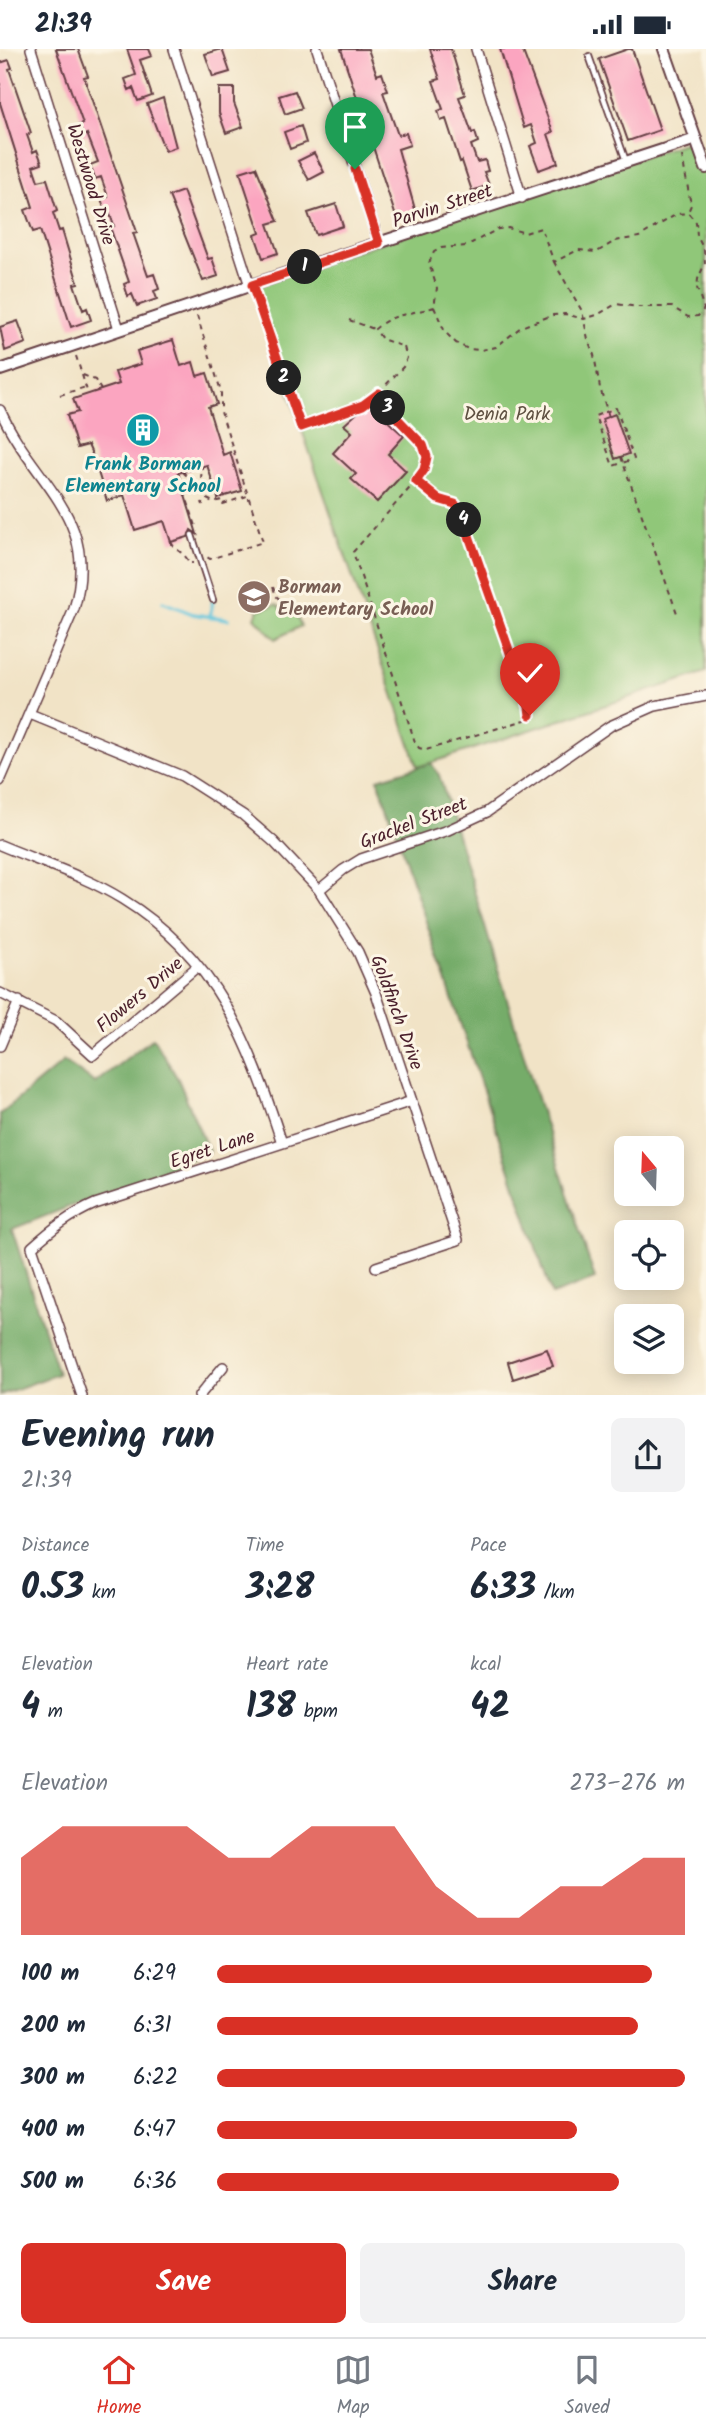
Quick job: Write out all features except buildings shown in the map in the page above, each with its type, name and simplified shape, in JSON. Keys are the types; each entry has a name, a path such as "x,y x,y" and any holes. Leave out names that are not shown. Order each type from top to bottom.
{"street":[{"name":"Westwood Drive","path":"31,49 119,329"},
{"path":"174,49 251,286"},
{"path":"317,49 379,243"},
{"path":"475,49 522,198"},
{"path":"664,49 706,168"},
{"name":"Parvin Street","path":"0,370 696,139"},
{"path":"0,410 72,522 82,563 74,610 0,781"},
{"name":"Grackel Street","path":"319,890 362,859 448,830 486,812 610,726 655,706 706,696"},
{"name":"Goldfinch Drive","path":"30,714 182,776 243,815 274,842 319,890 344,929 369,974 458,1240 376,1267"},
{"path":"0,845 96,885 122,899 163,929 198,966 225,1002 259,1073 282,1143"},
{"name":"Flowers Drive","path":"0,993 56,1021 93,1055 198,966"},
{"path":"0,1046 19,1002"},
{"name":"Egret Lane","path":"82,1395 32,1247 67,1218 95,1204 412,1101"},
{"path":"199,1395 223,1367"}],"lane":[{"path":"589,56 626,162"},
{"path":"192,535 214,600"}],"path":[{"path":"680,144 691,205 688,213"},
{"path":"554,262 578,250 597,252 615,241 639,237 677,214 688,213"},
{"path":"609,417 584,320 574,296 554,262 541,229 525,233 508,228 498,229 466,246 441,248 435,251 429,263 438,288 434,307 445,332 456,343 468,349 496,347 521,327 553,315 565,314 584,320 616,304 672,307 688,317 698,316 704,309 697,288 705,263 704,250 697,236 696,222 688,213"},
{"path":"251,286 301,427 363,405 379,393 407,358 404,347 382,339 375,329 349,320"},
{"path":"375,329 383,321 399,314 416,313 434,307"},
{"path":"197,314 221,391 221,412 262,542 210,559 205,556"},
{"path":"76,355 88,394"},
{"path":"82,375 95,380 101,390"},
{"path":"60,395 86,387"},
{"path":"379,393 396,417 423,445 427,457 424,470 416,481 353,552 415,742 419,748 426,750 525,720 530,715 461,513 455,504 438,499 416,481"},
{"path":"616,408 634,459 613,466 595,416 607,411 616,408"},
{"path":"621,457 677,613"},
{"path":"201,479 202,466"},
{"path":"183,472 192,481"},
{"path":"178,473 198,533"},
{"path":"207,499 213,502 222,501 223,504 248,496"},
{"path":"171,542 173,548 180,549 189,563 201,561"},
{"path":"273,587 276,596 290,608"},
{"path":"256,592 262,609"}],"green space":[{"name":"Denia Park","path":"696,139 706,168 706,672 418,767 252,285"},
{"path":"277,604 284,611 293,607 301,626 275,639 255,618 258,610"},
{"path":"431,763 439,775 595,1279 552,1295 378,779"},
{"path":"153,1038 178,1079 209,1152 12,1229 58,1374 0,1395 0,1114 64,1061 95,1083"}],"waterway":[{"path":"210,617 213,600"},
{"path":"163,602 193,614 228,619"}],"place":[{"name":"Frank Borman Elementary School","path":"143,430"},
{"name":"Borman Elementary School","path":"254,597"}],"route":[{"path":"355,169 379,243 252,285 301,427 363,405 379,393 396,417 423,445 427,457 424,470 416,481 438,499 455,504 461,513 530,715"}]}
